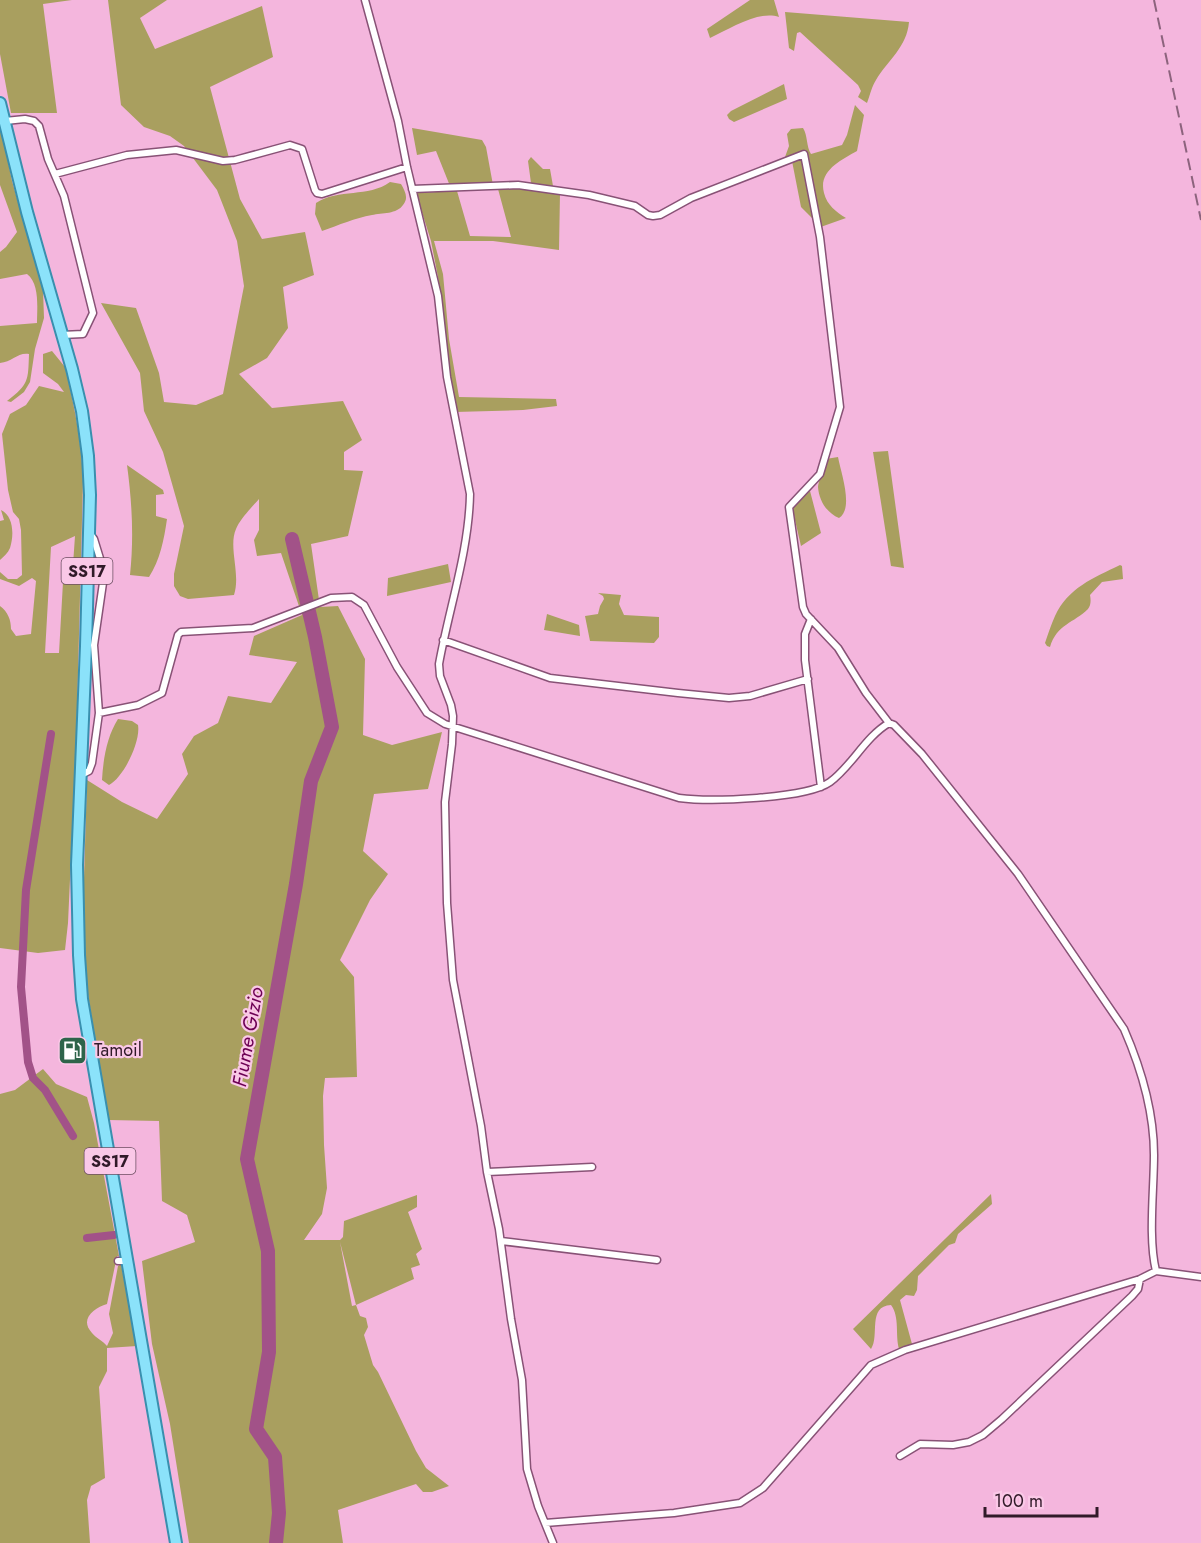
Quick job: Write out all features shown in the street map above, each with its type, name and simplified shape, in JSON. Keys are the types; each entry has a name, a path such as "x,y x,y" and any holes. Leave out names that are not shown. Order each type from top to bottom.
{"main road":[{"name":"SS17","path":"0,104 82,411 88,456 90,645 77,865 82,999 122,1261 176,1543"}],"street":[{"path":"365,0 398,121 406,167 438,296 447,377 470,494 470,513 462,559 439,664 440,676 451,705 452,726 444,802 453,980 501,1241 522,1380 527,1469 553,1543"},
{"path":"5,121 34,121 39,126 48,159 64,196 70,217 93,313 82,334 62,335"},
{"path":"54,174 127,154 176,150 223,161 291,145 302,149 315,190 322,194 406,167"},
{"path":"412,189 518,185 589,195 632,205 653,216 660,215 691,198 804,154 820,237 840,407 820,474 789,507 803,607 811,620 838,648 866,693 889,723 922,754 1018,874 1124,1029 1135,1054 1152,1127 1154,1151 1152,1237 1155,1271"},
{"path":"81,775 89,771 92,763 99,713 90,645 104,576 94,539 88,532"},
{"path":"99,713 138,705 162,693 178,635 182,632 253,628 315,603 344,596 352,597 364,605 397,666 427,713 445,724 679,798 710,800 810,791 821,787 837,776 889,723"},
{"path":"811,620 805,634 821,787"},
{"path":"443,640 550,678 729,698 750,696 808,679"},
{"path":"487,1172 592,1167"},
{"path":"501,1241 657,1260"},
{"path":"545,1523 674,1513 740,1503 763,1488 872,1365 905,1350 1140,1279 1155,1271 1201,1277"},
{"path":"900,1456 920,1444 952,1445 969,1442 983,1435 1125,1303 1138,1289 1140,1279"}],"shaded area":[{"path":"0,0 72,0 43,4 57,113 11,113 0,54"},
{"path":"108,0 167,0 140,18 155,49 262,6 273,57 210,87 240,199 262,239 305,232 314,275 283,287 288,328 267,358 239,374 272,408 343,401 362,440 344,452 344,470 363,471 348,536 311,544 320,607 338,606 365,659 363,735 392,745 442,732 428,789 374,794 363,851 388,874 370,900 340,960 354,977 357,1077 325,1078 323,1096 327,1188 322,1214 304,1240 340,1240 343,1237 344,1221 417,1195 417,1207 408,1212 422,1249 416,1254 420,1265 411,1268 414,1279 356,1305 360,1316 366,1318 368,1327 364,1335 373,1365 416,1451 426,1468 449,1486 432,1492 423,1492 416,1484 338,1510 343,1543 189,1543 170,1424 152,1344 142,1261 195,1242 187,1215 162,1201 159,1121 108,1120 86,982 83,911 87,780 122,802 157,819 188,774 182,754 194,736 218,723 228,696 271,703 297,662 249,655 254,636 302,615 281,553 257,556 254,540 259,530 259,499 240,521 234,536 236,587 234,595 188,599 180,596 174,586 174,574 184,526 163,452 144,411 140,373 101,303 136,308 159,373 164,402 196,405 223,394 244,286 237,241 217,190 184,146 170,136 144,127 121,105","holes":["340,1242 356,1305 352,1306"]},
{"path":"750,0 774,0 779,17 753,18 710,38 707,29"},
{"path":"785,12 909,22 908,31 896,53 875,82 867,103 858,97 861,91 858,85 800,32 797,33 794,51 789,48"},
{"path":"784,84 787,99 734,122 729,119 727,115 731,111"},
{"path":"855,105 864,115 857,151 832,167 824,178 823,185 825,197 830,205 846,218 815,229 813,219 801,207 792,161 788,162 785,157 789,146 787,134 791,129 803,128 811,154 842,145"},
{"path":"0,122 12,181 43,290 44,318 35,349 30,382 24,392 11,402 7,401 20,390 26,381 29,354 22,354 0,363 0,326 37,323 37,304 34,284 27,274 0,279 0,252 17,232 0,185"},
{"path":"412,128 482,140 486,147 493,185 450,186 436,151 417,155"},
{"path":"531,157 543,169 550,169 553,186 531,183 528,161"},
{"path":"390,182 401,184 405,192 406,200 400,208 389,213 359,218 322,231 315,214 316,203 325,198 372,190"},
{"path":"513,188 560,193 559,250 493,241 434,241 443,274 449,339 459,397 556,399 557,406 523,410 455,412 438,277 431,241 416,193 457,191 470,236 511,237 498,189"},
{"path":"52,351 65,367 78,427 83,481 76,749 68,923 65,950 38,953 0,948 0,606 10,619 11,629 16,636 31,634 36,581 32,578 19,586 0,579 0,572 8,579 17,579 22,575 21,530 19,519 13,512 8,490 2,434 10,414 26,405 39,386 64,392 58,384 43,373 43,354","holes":["75,536 72,579 63,582 59,653 45,653 51,547"]},
{"path":"888,451 904,568 891,566 873,452"},
{"path":"838,457 846,499 846,507 839,518 824,506 818,487 826,459"},
{"path":"127,465 163,490 164,494 156,495 156,516 167,519 161,550 149,577 130,575 132,520"},
{"path":"810,491 821,533 801,546 792,507"},
{"path":"1,510 11,521 12,538 10,548 0,560 0,521 4,520"},
{"path":"448,564 451,582 387,596 388,578"},
{"path":"1120,565 1123,579 1102,582 1090,595 1088,609 1061,629 1050,647 1047,646 1045,643 1054,619 1067,598 1082,585"},
{"path":"598,593 621,595 619,604 624,615 659,617 659,637 654,643 590,641 585,616 598,614 604,599"},
{"path":"547,614 579,625 580,636 544,630"},
{"path":"118,719 132,721 138,725 137,741 120,775 109,785 102,780 103,764 108,740"},
{"path":"43,1069 56,1084 87,1097 119,1256 117,1256 107,1304 93,1311 88,1319 88,1328 107,1346 113,1333 109,1314 118,1266 121,1264 137,1346 107,1348 107,1371 99,1387 105,1478 91,1486 87,1500 90,1543 0,1543 0,1094 15,1090"},
{"path":"991,1194 992,1204 958,1234 955,1243 949,1245 918,1276 914,1296 906,1295 900,1300 912,1344 899,1349 895,1315 891,1305 879,1310 876,1316 871,1349 853,1329"}],"waterway":[{"name":"Fiume Gizio","path":"276,1543 279,1513 275,1457 256,1429 269,1352 268,1251 247,1159 296,884 311,781 332,727 315,637 292,539"},
{"path":"51,734 26,890 21,987 28,1062 33,1078 45,1090 73,1136"},
{"path":"87,1238 114,1235"}],"railway":[{"path":"1154,0 1201,220"}],"place":[{"name":"Tamoil","path":"73,1050"}]}
